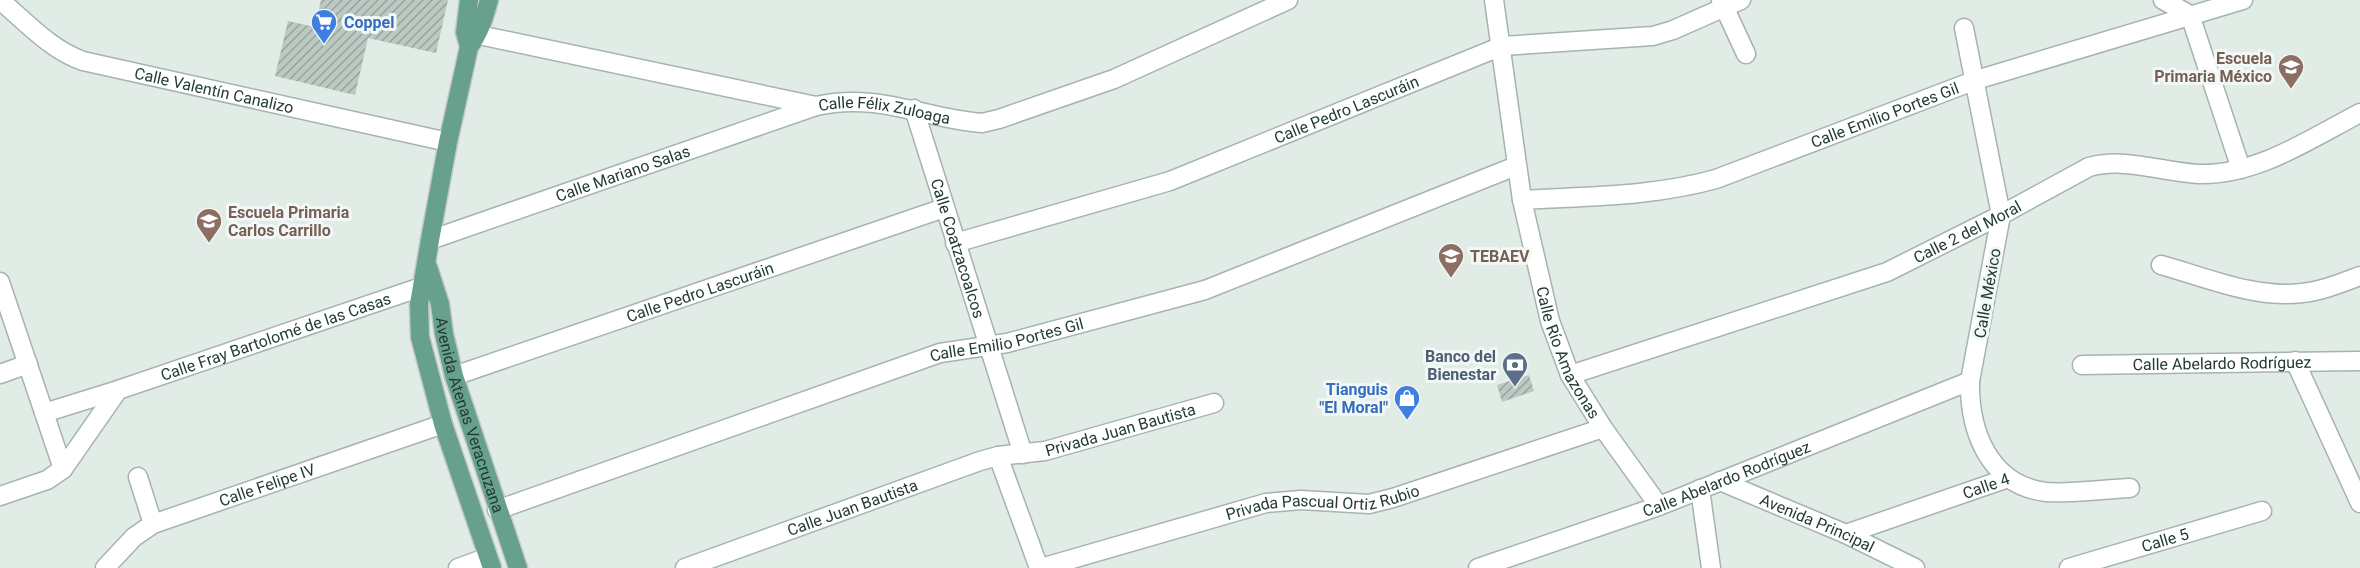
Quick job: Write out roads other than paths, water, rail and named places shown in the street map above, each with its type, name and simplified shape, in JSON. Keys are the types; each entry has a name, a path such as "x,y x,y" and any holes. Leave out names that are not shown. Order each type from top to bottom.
{"main road":[{"name":"Avenida Atenas Veracruzana","path":"469,0 471,38"},
{"name":"Avenida Atenas Veracruzana","path":"489,0 471,38 448,142 426,262 428,285 440,304 454,376 518,568"},
{"name":"Avenida Atenas Veracruzana","path":"428,285 419,304 420,337 443,424 490,563"}],"street":[{"name":"Calle Valentín Canalizo","path":"0,0 56,48 68,56 83,61 448,142"},
{"name":"Calle Río Amazonas","path":"1494,0 1502,46 1516,166 1550,321 1570,375 1603,428 1659,506"},
{"path":"2163,0 2190,15 2241,169"},
{"name":"Calle Emilio Portes Gil","path":"1522,200 1645,194 1680,189 1716,179 1976,80 2243,0"},
{"name":"Calle Félix Zuloaga","path":"471,38 816,106 836,101 858,100 966,122 982,123 1114,79 1285,1"},
{"name":"Calle Pedro Lascuráin","path":"955,243 1170,181 1502,46 1653,36 1673,30 1729,2"},
{"path":"1729,2 1746,54"},
{"name":"Calle México","path":"1964,28 2001,215 1970,381 1970,406 1976,432 1986,454 2008,478"},
{"name":"Calle Mariano Salas","path":"430,240 816,106"},
{"name":"Calle Coatzacoalcos","path":"914,110 1023,454"},
{"name":"Calle 2 del Moral","path":"1570,375 1887,272 2001,215 2089,167 2103,163 2119,163 2200,174 2241,169 2270,159 2360,113"},
{"name":"Calle Emilio Portes Gil","path":"498,510 940,353 1007,343 1205,290 1516,166"},
{"name":"Calle Pedro Lascuráin","path":"454,376 944,208"},
{"path":"2161,265 2273,294 2302,293 2334,286 2360,276"},
{"path":"0,282 63,469"},
{"name":"Calle Fray Bartolomé de las Casas","path":"44,413 428,285"},
{"path":"2295,361 2360,503"},
{"name":"Calle Abelardo Rodríguez","path":"2082,365 2360,361"},
{"path":"0,374 28,364"},
{"name":"Calle Abelardo Rodríguez","path":"1478,568 1659,506 1970,381"},
{"path":"0,496 46,480 63,469 118,390"},
{"name":"Privada Juan Bautista","path":"1023,454 1045,451 1214,403"},
{"name":"Calle Felipe IV","path":"105,568 134,537 153,524 443,424"},
{"name":"Privada Pascual Ortiz Rubio","path":"1040,568 1266,503 1286,500 1369,504 1603,428"},
{"name":"Calle Juan Bautista","path":"685,568 998,456 1023,454"},
{"path":"998,456 1040,568"},
{"path":"138,477 153,524"},
{"name":"Calle 4","path":"1846,534 2008,478 2025,487 2047,492 2130,488"},
{"name":"Avenida Principal","path":"1720,481 1846,534 1915,568"},
{"path":"1700,489 1711,568"},
{"name":"Calle 5","path":"2068,568 2262,511"},
{"path":"458,568 490,563"}],"place":[{"name":"Coppel","path":"324,45"},
{"name":"Escuela Primaria México","path":"2291,90"},
{"name":"Escuela Primaria Carlos Carrillo","path":"209,244"},
{"name":"TEBAEV","path":"1451,279"},
{"name":"Banco del Bienestar","path":"1515,388"},
{"name":"Tianguis \"El Moral\"","path":"1407,421"}]}
